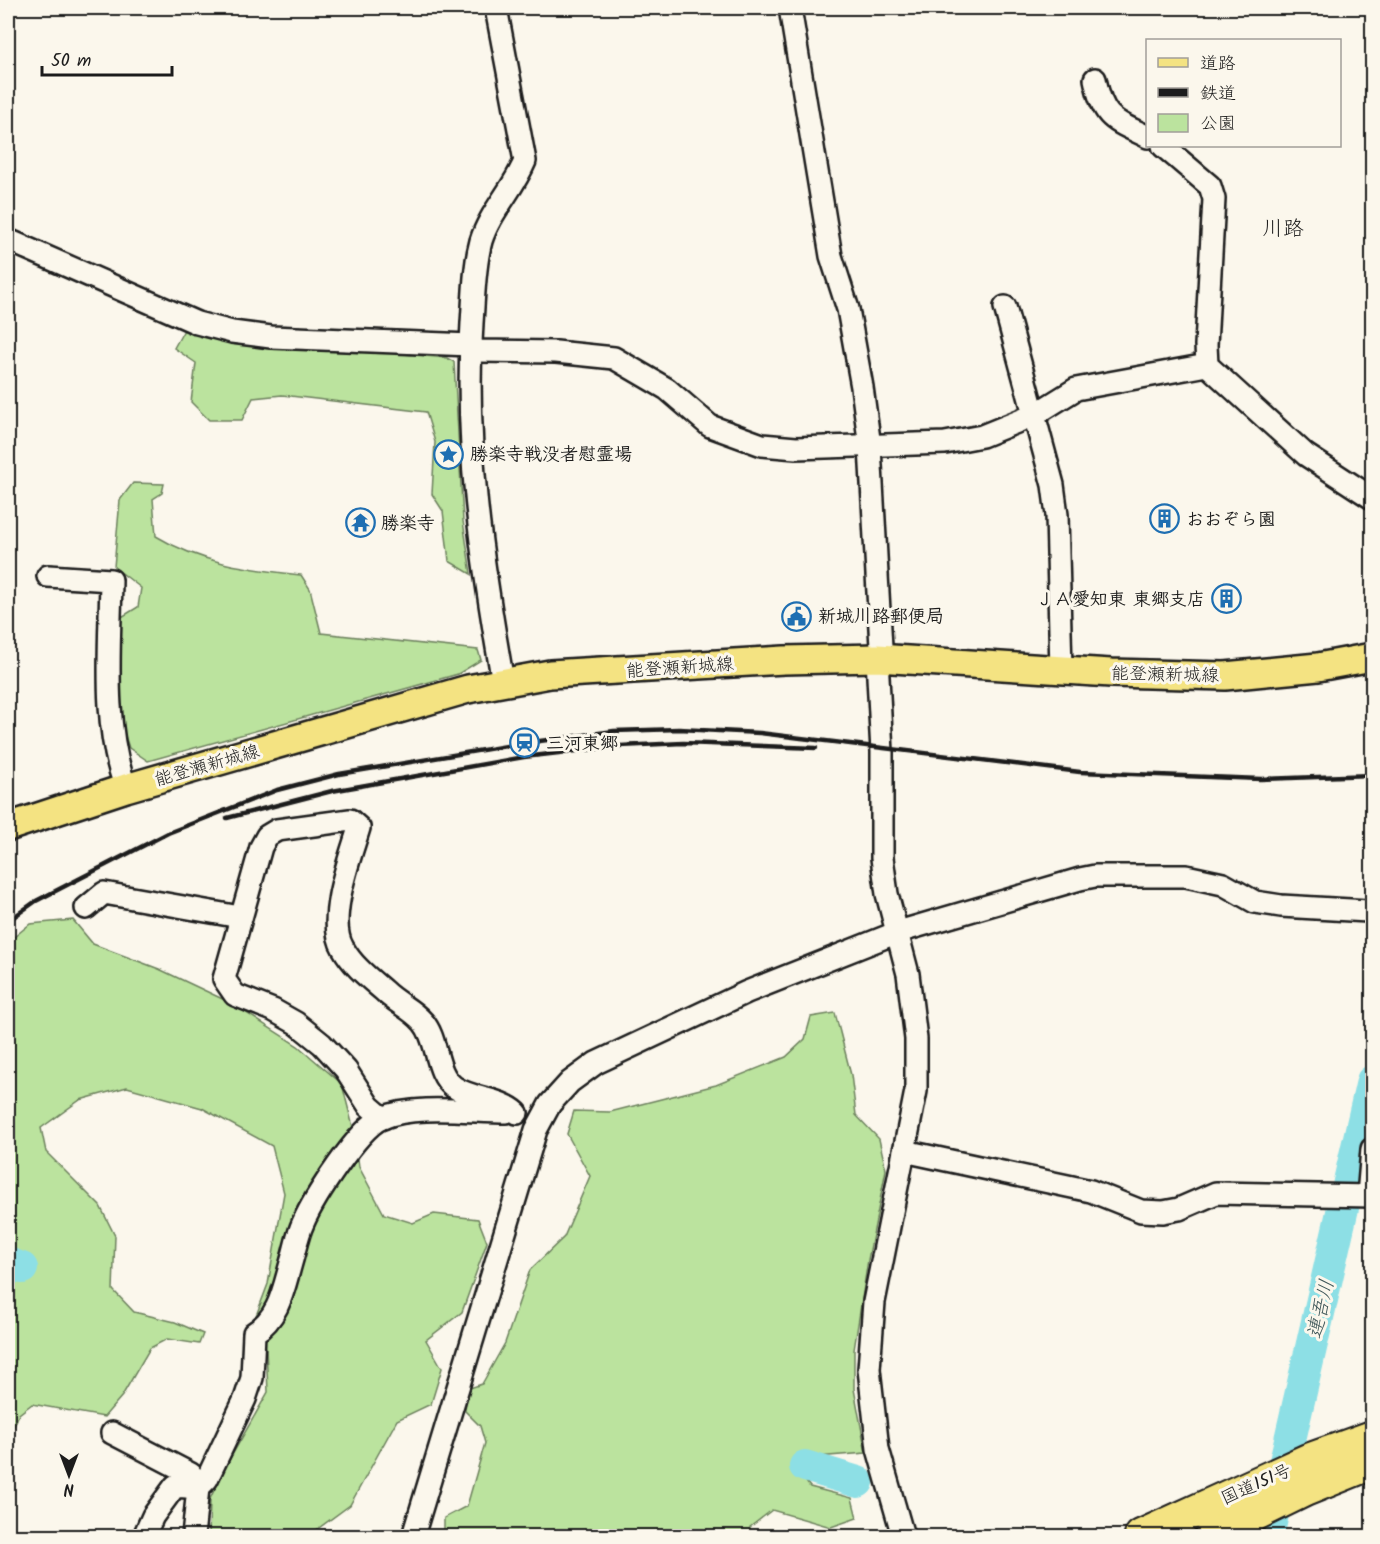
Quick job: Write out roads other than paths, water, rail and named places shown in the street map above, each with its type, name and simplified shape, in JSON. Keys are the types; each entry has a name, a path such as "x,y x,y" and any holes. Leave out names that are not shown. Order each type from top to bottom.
{"highway":[{"name":"国道151号","path":"1211,1536 1243,1520 1307,1475 1372,1437"},
{"name":"国道151号","path":"1141,1536 1247,1486 1372,1463"}],"main road":[{"name":"能登瀬新城線","path":"8,827 126,788 468,689 550,674 784,660 877,658 1168,676 1225,676 1318,667 1372,657"}],"street":[{"path":"496,8 525,161 516,182 500,204 482,240 475,273 471,345 472,456 488,606 503,682"},
{"path":"790,8 831,256 848,309 870,447 881,647 877,658 882,752 882,858 887,894 908,974 916,1039 915,1091 874,1302 869,1369 878,1449 903,1536"},
{"path":"1095,79 1100,103 1106,114 1146,136"},
{"path":"1164,147 1210,186 1214,199 1206,345 1207,365 1306,455 1372,498"},
{"path":"8,240 186,318 232,332 271,337 471,345 477,351 556,352 614,358 667,389 711,426 762,445 796,448 945,443 982,436 1034,415 1076,388 1207,365"},
{"path":"1005,307 1053,485 1058,515 1061,670"},
{"path":"48,576 111,580 112,720 118,769 126,788"},
{"path":"383,1118 369,1106 346,1070 322,1044 296,1023 273,1010 235,995 224,980 261,847 267,836 278,830 350,820 355,822 358,828 342,888 338,915 338,934 342,947 354,964 424,1023 433,1038 444,1075 452,1086 465,1094 502,1103 517,1113"},
{"path":"413,1536 498,1250 542,1117 570,1082 596,1063 747,992 898,932 1095,876 1186,876 1223,884 1255,902 1281,906 1368,911"},
{"path":"86,908 104,893 240,917"},
{"path":"144,1536 153,1516 175,1486 198,1488 207,1479 246,1399 252,1378 252,1337 272,1320 281,1299 304,1221 356,1140 369,1126 383,1118 411,1111 517,1113 542,1117"},
{"path":"904,1151 1091,1191 1141,1211 1163,1212 1179,1209 1216,1193 1367,1196 1372,1149"},
{"path":"112,1433 190,1474 198,1488 193,1536"}],"waterway":[{"name":"連吾川","path":"1268,1536 1372,1081"},
{"path":"8,1263 22,1268"},
{"path":"805,1466 858,1482"}],"railway":[{"path":"8,921 36,901 168,833 277,790 339,774 525,743 614,731 679,729 760,733 1080,772 1261,779 1372,775"},
{"path":"227,818 332,791 524,757 620,746 683,743 816,748"}],"place":[{"name":"勝楽寺戦没者慰霊場","path":"449,454"},
{"name":"おおぞら園","path":"1165,519"},
{"name":"勝楽寺","path":"360,523"},
{"name":"ＪＡ愛知東 東郷支店","path":"1226,599"},
{"name":"新城川路郵便局","path":"797,616"},
{"name":"三河東郷","path":"525,743"}],"district":[{"name":"川路","path":"1283,228"}]}
